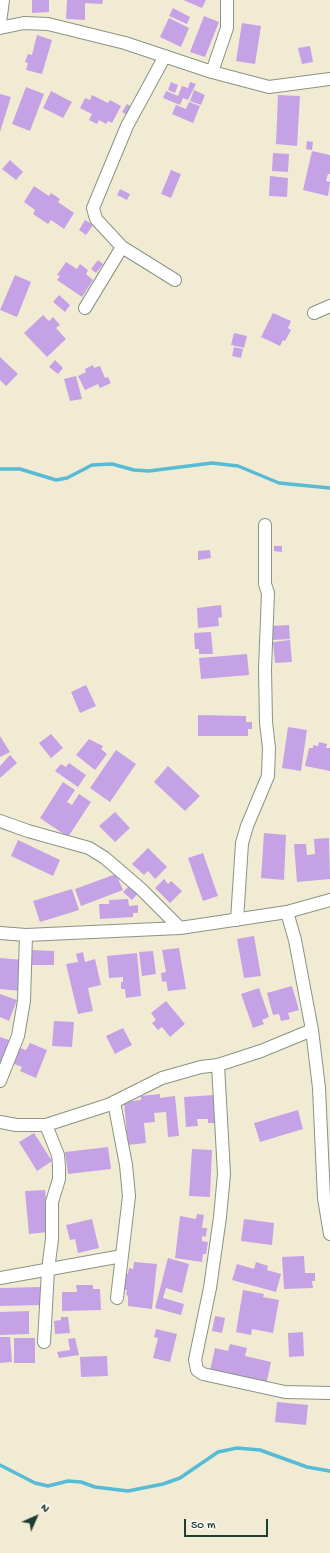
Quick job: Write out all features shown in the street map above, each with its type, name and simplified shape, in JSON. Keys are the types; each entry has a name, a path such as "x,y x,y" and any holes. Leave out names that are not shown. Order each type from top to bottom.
{"street":[{"path":"0,24 3,0"},
{"path":"212,72 227,28 226,0"},
{"path":"0,28 24,23 48,24 125,43 212,72 269,86 330,79"},
{"path":"165,56 127,126 93,208 96,219 122,247 175,280"},
{"path":"85,308 122,247"},
{"path":"314,313 330,306"},
{"path":"237,920 242,844 246,826 268,776 269,748 266,722 265,669 268,593 266,584 265,525"},
{"path":"0,821 28,831 89,848 105,858 135,884 180,928"},
{"path":"0,933 26,935 180,928 287,912 330,900"},
{"path":"287,912 295,940 312,1030 319,1088 324,1198 330,1234"},
{"path":"0,1081 18,1036 24,1002 26,935"},
{"path":"0,1122 16,1125 46,1126 114,1102 162,1078 201,1067 218,1065 261,1051 312,1030"},
{"path":"218,1065 224,1174 220,1217 210,1288 195,1360 197,1370 203,1374 285,1392 330,1393"},
{"path":"114,1102 126,1165 129,1196 117,1298"},
{"path":"44,1342 48,1270 52,1239 52,1202 58,1179 59,1166 58,1155 46,1126"},
{"path":"0,1278 122,1256"}],"building":[{"path":"32,0 49,0 49,12 32,13"},
{"path":"67,0 103,0 102,4 85,3 85,20 66,19"},
{"path":"183,0 206,0 202,8"},
{"path":"173,8 190,17 187,24 169,16"},
{"path":"204,16 219,22 205,57 190,52"},
{"path":"169,18 189,28 181,47 160,37"},
{"path":"242,23 261,26 255,64 236,61"},
{"path":"37,35 52,40 42,74 26,70 28,63 25,62 28,54 32,55"},
{"path":"310,46 313,62 302,64 298,48"},
{"path":"171,82 178,85 175,93 168,90"},
{"path":"190,82 196,84 188,100 183,98 180,105 163,98 166,91 178,96 182,86 188,88"},
{"path":"26,87 44,94 30,131 12,124"},
{"path":"194,90 205,95 201,105 190,101"},
{"path":"51,91 72,102 63,118 43,108"},
{"path":"0,94 11,97 0,132"},
{"path":"92,95 108,103 110,100 121,106 112,123 108,121 106,124 99,120 97,124 89,120 92,114 80,108 85,98 90,100"},
{"path":"278,95 300,96 297,146 276,144"},
{"path":"189,102 200,106 193,123 172,114 176,105 186,109"},
{"path":"127,104 132,107 127,115 122,112"},
{"path":"307,141 313,142 312,150 306,149"},
{"path":"312,151 330,155 330,174 328,174 326,181 330,182 328,196 303,190"},
{"path":"273,153 289,154 288,172 272,171"},
{"path":"10,160 23,172 16,180 2,169"},
{"path":"171,170 181,174 171,198 161,194"},
{"path":"270,176 288,178 287,197 269,196"},
{"path":"34,186 49,196 51,193 60,199 58,202 74,213 64,229 51,220 48,224 33,214 35,210 24,202"},
{"path":"120,189 130,194 127,200 117,195"},
{"path":"85,220 93,225 86,235 79,230"},
{"path":"98,260 103,264 96,273 91,269"},
{"path":"66,262 77,269 80,264 88,270 86,274 93,280 82,297 57,280 60,276 57,275"},
{"path":"15,275 31,282 17,317 0,310"},
{"path":"59,295 70,305 65,312 53,302"},
{"path":"273,313 291,321 288,328 291,330 285,341 283,340 280,346 261,337"},
{"path":"43,315 49,321 53,317 60,325 56,328 66,339 47,357 24,333"},
{"path":"234,333 247,336 244,348 231,345"},
{"path":"234,347 243,349 241,358 232,356"},
{"path":"0,357 18,374 6,386 0,380"},
{"path":"55,360 63,368 58,374 49,367"},
{"path":"93,365 94,368 100,366 105,378 108,377 111,383 100,388 98,384 85,390 78,376 86,372 85,369"},
{"path":"76,376 82,399 70,401 64,379"},
{"path":"274,546 282,546 282,552 274,551"},
{"path":"210,550 211,558 198,560 198,551"},
{"path":"221,605 222,617 218,618 219,626 198,628 197,608"},
{"path":"289,625 290,639 273,640 271,626"},
{"path":"211,632 213,654 199,654 199,649 195,649 194,633"},
{"path":"290,640 292,662 275,663 273,642"},
{"path":"247,654 249,675 201,679 199,658"},
{"path":"86,685 96,706 80,713 71,692"},
{"path":"198,715 246,716 246,722 252,722 252,729 248,729 248,736 198,736"},
{"path":"288,727 307,730 301,771 282,768"},
{"path":"51,734 63,748 51,758 39,743"},
{"path":"0,736 10,752 0,757"},
{"path":"89,739 103,746 101,749 107,754 95,770 76,755"},
{"path":"319,742 327,744 326,748 330,748 330,771 305,766 309,748 313,748 313,745 318,746"},
{"path":"116,750 136,764 110,802 90,788"},
{"path":"10,755 17,763 0,778 0,766"},
{"path":"69,763 86,775 78,787 55,771 61,764 66,767"},
{"path":"168,766 200,796 185,811 154,782"},
{"path":"63,782 75,790 67,802 72,805 79,794 91,802 68,837 40,818"},
{"path":"115,812 130,828 115,842 99,826"},
{"path":"264,833 286,835 284,880 261,878"},
{"path":"329,838 330,879 297,882 294,844 306,844 307,855 315,854 314,839"},
{"path":"18,840 60,860 53,876 11,856"},
{"path":"148,848 167,867 155,879 148,871 144,875 132,864"},
{"path":"203,853 218,896 203,901 188,858"},
{"path":"116,874 123,890 81,906 75,889"},
{"path":"164,879 168,884 171,881 182,891 170,903 155,888"},
{"path":"130,885 139,892 132,900 123,892"},
{"path":"72,889 79,910 40,922 33,901"},
{"path":"128,899 129,906 138,905 138,913 133,913 133,917 100,919 99,904 109,904 109,900"},
{"path":"254,936 261,976 244,978 237,939"},
{"path":"179,948 186,989 168,991 166,981 162,982 161,973 166,972 162,950"},
{"path":"30,950 54,951 54,965 29,965"},
{"path":"153,951 156,974 142,976 139,952"},
{"path":"83,952 85,962 95,959 101,985 88,988 93,1011 78,1014 66,964 78,962 76,954"},
{"path":"137,953 141,996 126,998 125,989 121,989 123,977 109,978 107,956"},
{"path":"0,958 23,960 21,991 0,989"},
{"path":"292,986 299,1010 288,1013 290,1019 281,1021 279,1014 273,1015 267,993"},
{"path":"259,988 269,1017 262,1020 264,1024 253,1028 241,994"},
{"path":"0,994 17,1000 9,1021 0,1017"},
{"path":"166,1001 185,1024 170,1037 162,1027 158,1030 152,1023 156,1020 151,1013"},
{"path":"54,1021 74,1022 72,1047 52,1046"},
{"path":"123,1028 132,1045 115,1054 106,1036"},
{"path":"0,1037 9,1040 3,1062 0,1062"},
{"path":"30,1043 47,1050 36,1078 20,1071 22,1067 14,1064 20,1048 26,1050"},
{"path":"160,1094 160,1098 175,1096 179,1136 168,1137 166,1112 154,1113 155,1122 144,1123 146,1143 128,1145 124,1102 141,1100 141,1096"},
{"path":"214,1095 217,1123 208,1123 208,1119 197,1119 198,1126 186,1127 184,1097"},
{"path":"298,1110 303,1129 260,1142 254,1123"},
{"path":"34,1133 52,1161 37,1171 19,1142"},
{"path":"108,1147 111,1169 68,1174 65,1152"},
{"path":"192,1149 212,1150 210,1197 189,1196"},
{"path":"45,1190 49,1232 29,1234 25,1191"},
{"path":"197,1214 204,1215 202,1228 207,1228 206,1237 202,1236 202,1241 208,1242 206,1254 203,1254 202,1262 175,1258 180,1216 196,1219"},
{"path":"92,1219 99,1248 78,1253 75,1239 70,1240 66,1225"},
{"path":"244,1219 274,1223 272,1245 241,1241"},
{"path":"304,1256 305,1273 315,1273 315,1281 312,1281 313,1288 284,1289 282,1257"},
{"path":"168,1258 189,1264 182,1293 166,1288 163,1298 184,1304 181,1315 155,1308"},
{"path":"134,1262 157,1264 152,1309 128,1306 128,1296 126,1295 127,1290 121,1290 123,1273 128,1274 129,1268 133,1269"},
{"path":"256,1262 268,1266 267,1270 281,1274 276,1292 232,1280 237,1264 254,1269"},
{"path":"76,1285 93,1285 93,1289 100,1289 101,1310 62,1311 62,1292 77,1292"},
{"path":"41,1287 42,1305 0,1306 0,1288"},
{"path":"243,1290 264,1294 263,1297 279,1300 273,1333 252,1329 251,1335 236,1332"},
{"path":"29,1311 29,1334 0,1335 0,1312"},
{"path":"215,1316 225,1318 222,1333 212,1331"},
{"path":"61,1317 68,1317 70,1333 55,1334 54,1321 61,1320"},
{"path":"156,1329 177,1334 170,1362 153,1358 158,1338 154,1337"},
{"path":"303,1332 304,1356 289,1357 288,1333"},
{"path":"0,1337 10,1337 12,1362 0,1363"},
{"path":"14,1338 35,1338 35,1363 14,1363"},
{"path":"75,1338 79,1355 59,1358 57,1352 70,1350 68,1339"},
{"path":"230,1344 247,1348 245,1356 271,1362 266,1385 210,1371 215,1348 228,1351"},
{"path":"107,1356 108,1376 81,1377 80,1357"},
{"path":"277,1402 308,1405 306,1425 275,1422"}],"waterway":[{"path":"0,469 20,469 56,480 67,478 92,465 112,464 134,470 149,471 212,463 238,466 279,483 330,488"},
{"path":"0,1465 35,1483 48,1486 68,1481 81,1482 95,1487 128,1491 163,1484 180,1478 218,1452 237,1448 260,1450 307,1467 330,1471"}]}
